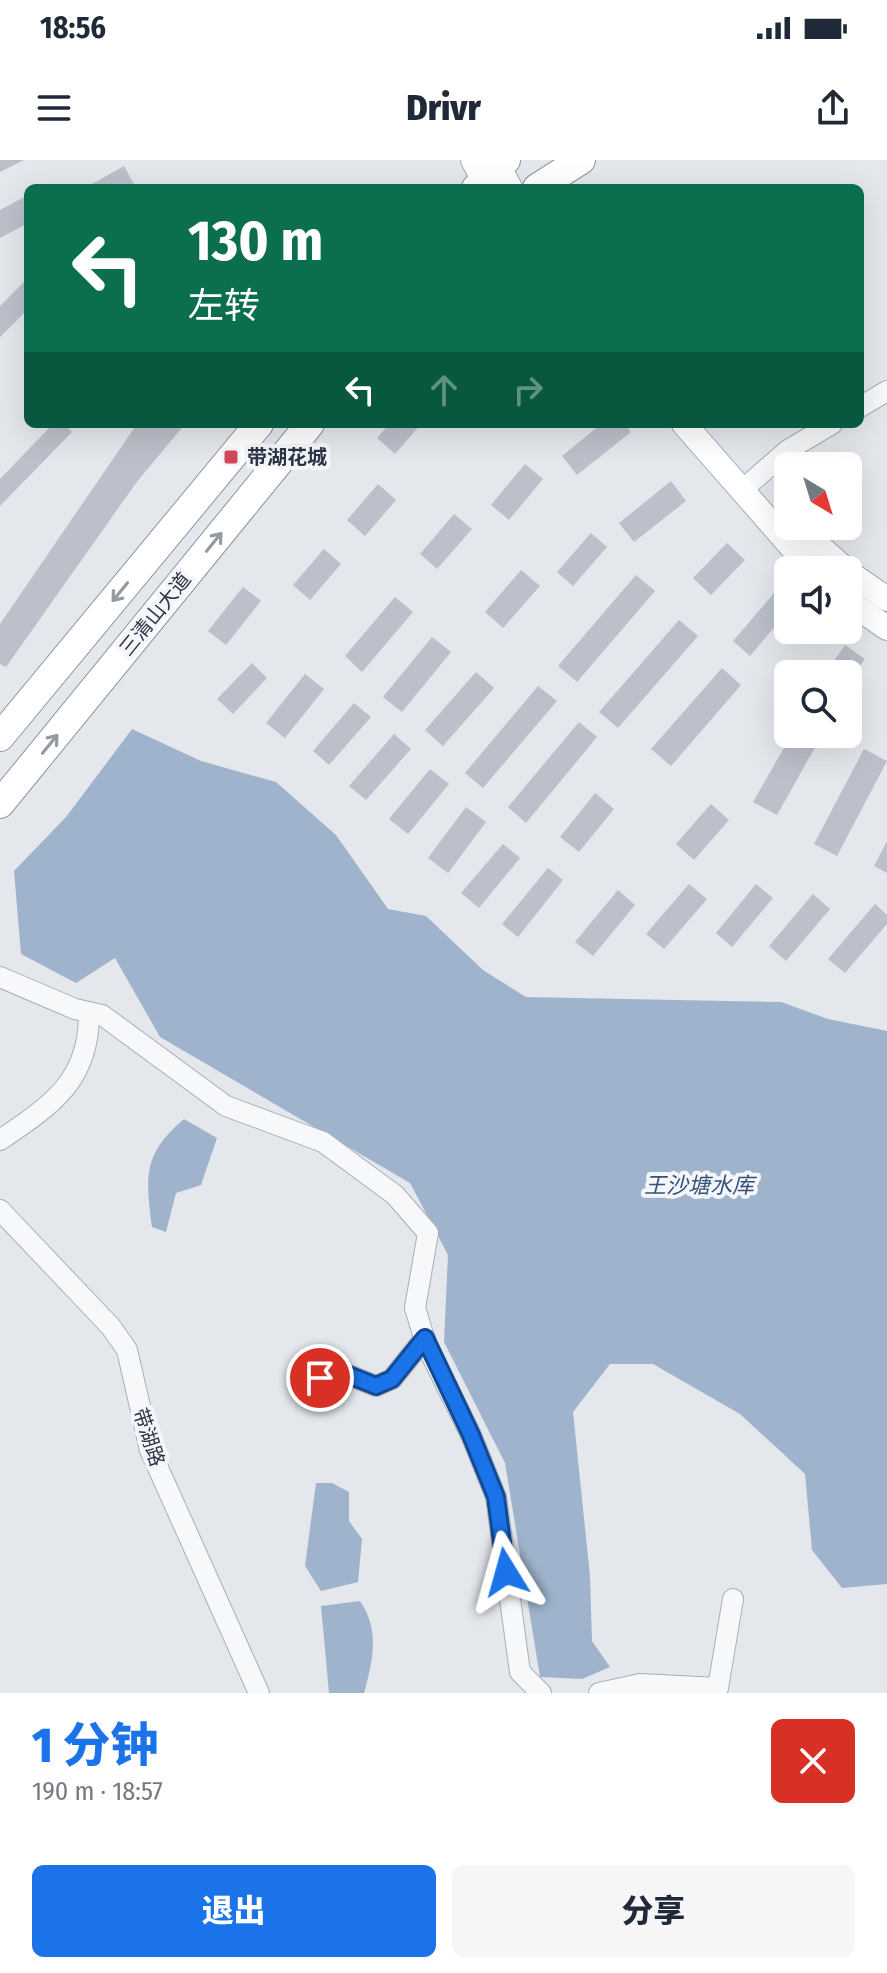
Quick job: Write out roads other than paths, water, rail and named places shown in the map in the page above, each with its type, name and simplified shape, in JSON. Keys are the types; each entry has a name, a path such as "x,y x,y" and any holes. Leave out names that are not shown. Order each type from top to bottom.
{"highway":[{"path":"543,184 581,160"},
{"name":"三清山大道","path":"0,737 256,428"},
{"name":"三清山大道","path":"0,804 307,428"}],"main road":[{"path":"688,428 800,556"},
{"path":"702,428 749,484 774,506"},
{"path":"812,540 830,556"},
{"path":"862,582 887,599"},
{"path":"862,611 887,628"}],"street":[{"path":"864,405 887,391"},
{"path":"749,484 788,450 825,428"},
{"path":"0,977 102,1015 226,1106 323,1142 395,1195 428,1233 415,1308 425,1338 471,1435 496,1497 520,1672 541,1693"},
{"path":"0,1140 30,1120 75,1079 89,1036 89,1012"},
{"name":"带湖路","path":"0,1210 111,1327 127,1350 150,1450 259,1693"},
{"path":"320,1378 346,1374 376,1386 392,1379 425,1338"},
{"path":"599,1693 640,1684 718,1688 733,1599"}],"water":[{"name":"王沙塘水库","path":"132,729 201,761 276,782 336,835 388,909 426,916 483,970 526,997 781,1002 828,1019 887,1031 887,1584 842,1588 812,1550 805,1474 740,1414 653,1364 610,1364 573,1412 590,1576 592,1641 610,1667 582,1679 540,1677 505,1463 444,1342 448,1255 410,1183 160,1037 115,958 76,983 21,954 14,871 66,817"},
{"path":"184,1119 217,1138 201,1185 176,1193 166,1232 152,1227 148,1180 150,1167 160,1144"},
{"path":"316,1483 332,1483 349,1492 349,1521 362,1539 358,1582 321,1591 305,1566"},
{"path":"360,1601 370,1623 373,1646 364,1693 329,1693 321,1606"}],"place":[{"name":"带湖花城","path":"231,457"}]}
